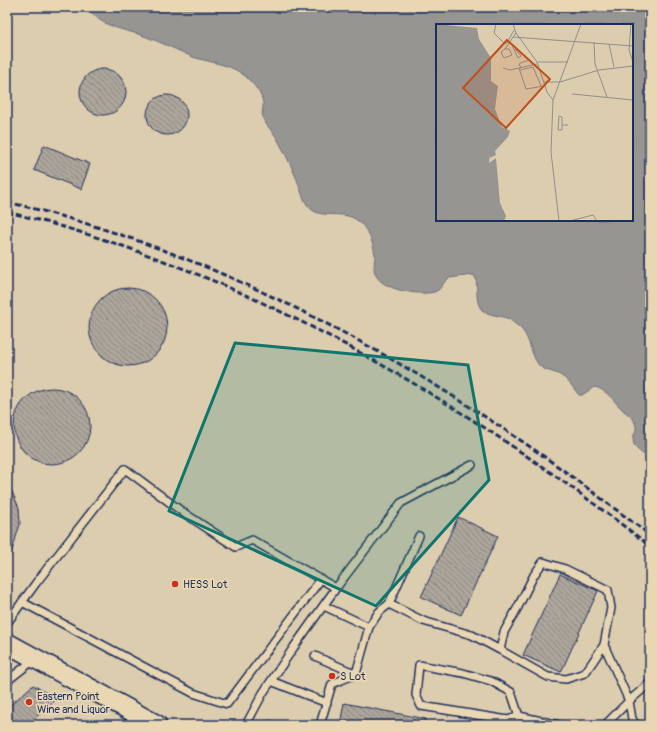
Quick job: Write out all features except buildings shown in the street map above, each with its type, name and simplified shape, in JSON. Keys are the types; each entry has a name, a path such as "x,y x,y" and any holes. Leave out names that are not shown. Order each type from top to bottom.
{"main road":[{"path":"7,643 157,725"}],"lane":[{"path":"246,725 271,681 336,588 401,503 472,465"},
{"path":"7,624 22,602 125,469 184,513 236,547 252,540 336,588"},
{"path":"356,674 369,627 379,612 389,604 419,536"},
{"path":"389,604 423,621 472,635 548,677 566,679 585,673 604,645 611,608 608,590 565,569 543,562 534,575 504,632 500,650"},
{"path":"22,602 193,693 227,704 320,579"},
{"path":"324,606 369,627"},
{"path":"604,645 629,701 632,719 636,725"},
{"path":"315,656 356,674"},
{"path":"7,682 35,659"},
{"path":"520,716 512,692 491,681 463,673 419,665 416,695 421,706 508,720 520,716 559,725"},
{"path":"320,725 332,684 356,674"},
{"path":"271,681 326,703"},
{"path":"605,725 650,683"}],"highlighted area":[{"path":"235,343 468,365 489,480 376,606 169,511"}],"shaded area":[{"path":"86,7 650,7 650,458 640,452 635,446 633,439 636,431 636,425 633,419 607,393 594,387 582,395 579,395 563,377 543,369 538,364 525,334 518,326 509,319 482,310 479,306 477,297 477,282 474,275 449,278 437,291 428,293 410,292 392,288 378,279 374,271 375,255 372,242 368,233 359,222 352,217 344,215 321,214 308,206 277,137 267,126 264,120 262,114 263,103 260,94 255,86 240,72 227,66 194,58 147,37 112,26 98,19"}],"railway":[{"path":"7,202 76,221 144,243 211,269 276,298 340,331 402,366 523,442 650,535"},
{"path":"7,212 95,237 181,268 265,304 346,345 425,390 502,439 577,491 650,546"}],"place":[{"name":"HESS Lot","path":"175,584"},
{"name":"S Lot","path":"332,676"},
{"name":"Eastern Point Wine and Liquor","path":"29,702"}]}
